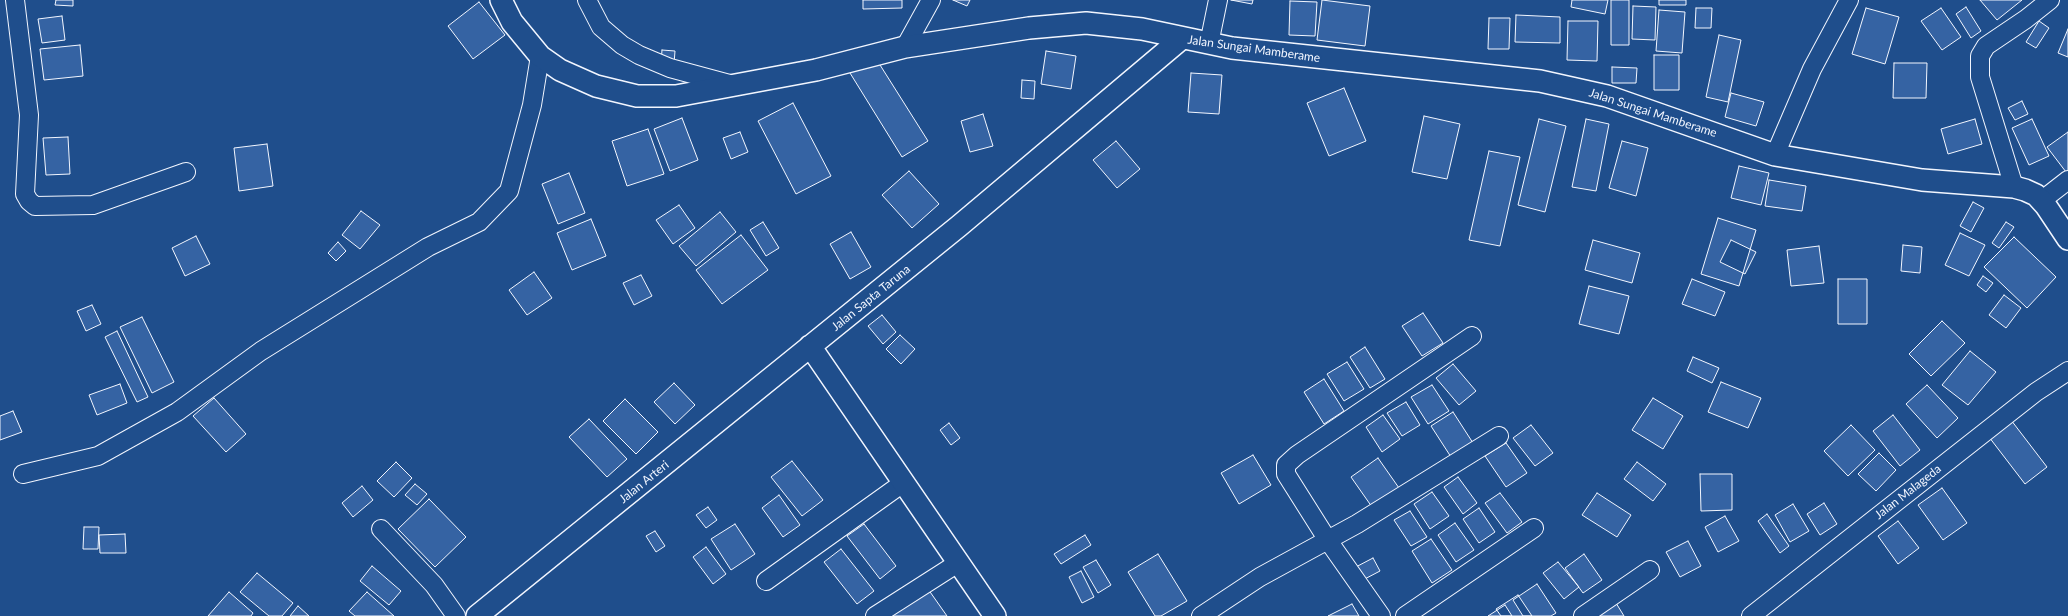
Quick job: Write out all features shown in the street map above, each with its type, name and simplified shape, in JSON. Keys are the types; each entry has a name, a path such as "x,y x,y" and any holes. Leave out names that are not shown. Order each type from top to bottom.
{"street":[{"path":"15,0 29,115 25,194 29,201 35,206 93,204 186,172"},
{"name":"Jalan Sungai Mamberame","path":"501,0 512,22 540,56 560,70 596,86 637,96 676,96 816,70 905,47 1029,28 1086,23 1142,30 1232,48 1540,81 1607,96 1775,155 1922,180 2014,186 2036,195 2068,239"},
{"path":"587,0 601,27 622,45 639,55 670,68 733,85"},
{"path":"905,47 931,0"},
{"path":"1209,44 1218,0"},
{"path":"1775,155 1812,69 1849,0"},
{"path":"2014,186 1980,77 1980,56 1986,46 2050,0"},
{"name":"Jalan Sapta Taruna","path":"810,346 960,226 1181,39"},
{"path":"22,474 98,456 177,412 261,351 428,247 479,222 508,191 532,105 540,56"},
{"path":"2042,201 2068,180"},
{"path":"1381,616 1327,539 1286,474 1286,465 1297,455 1472,336"},
{"path":"810,346 995,616"},
{"name":"Jalan Arteri","path":"476,616 810,346"},
{"name":"Jalan Malageda","path":"1751,616 2021,404 2068,371"},
{"path":"1201,616 1260,577 1357,524 1499,436"},
{"path":"766,581 903,483"},
{"path":"1405,616 1534,528"},
{"path":"381,529 434,585 456,616"},
{"path":"875,616 958,563"},
{"path":"1582,616 1650,570"}],"building":[{"path":"56,0 73,0 73,6 55,5"},
{"path":"863,0 902,0 902,8 863,9"},
{"path":"953,0 970,0 967,6"},
{"path":"1231,0 1253,0 1252,4"},
{"path":"1322,0 1370,6 1365,46 1317,40"},
{"path":"1572,0 1608,0 1605,14 1571,7"},
{"path":"1611,0 1629,0 1629,45 1611,45"},
{"path":"1659,0 1686,0 1686,5 1659,5"},
{"path":"1980,0 2022,0 1997,20"},
{"path":"1290,1 1317,2 1315,36 1289,35"},
{"path":"479,2 505,35 473,59 448,26"},
{"path":"1633,6 1656,7 1655,40 1632,39"},
{"path":"1966,7 1981,31 1971,38 1956,14"},
{"path":"1696,8 1712,8 1711,28 1695,28"},
{"path":"1866,8 1899,17 1885,64 1852,54"},
{"path":"1941,8 1961,37 1942,50 1921,21"},
{"path":"1659,10 1685,12 1682,53 1656,51"},
{"path":"1516,15 1560,17 1560,43 1515,42"},
{"path":"62,16 65,40 42,43 38,19"},
{"path":"1489,18 1510,18 1509,49 1488,49"},
{"path":"1568,21 1598,21 1597,61 1567,60"},
{"path":"2039,21 2049,28 2036,48 2026,42"},
{"path":"2068,29 2068,57 2058,53"},
{"path":"1719,35 1741,40 1728,102 1706,97"},
{"path":"80,45 83,76 44,80 40,49"},
{"path":"662,50 675,51 674,64 661,64"},
{"path":"1046,51 1076,56 1071,89 1041,84"},
{"path":"1654,55 1679,55 1679,90 1654,90"},
{"path":"875,57 928,141 902,157 850,73"},
{"path":"1894,63 1927,63 1926,98 1893,98"},
{"path":"1612,67 1637,68 1636,83 1612,83"},
{"path":"1191,73 1222,75 1219,114 1188,112"},
{"path":"1022,80 1035,81 1034,99 1021,98"},
{"path":"1344,88 1366,141 1329,156 1307,103"},
{"path":"1731,93 1764,102 1756,126 1725,117"},
{"path":"2022,101 2028,114 2015,120 2008,108"},
{"path":"793,103 831,176 796,194 758,121"},
{"path":"983,114 993,146 970,152 961,121"},
{"path":"1424,116 1460,124 1447,179 1412,172"},
{"path":"682,118 698,160 670,171 654,129"},
{"path":"1539,119 1566,126 1545,212 1518,205"},
{"path":"1586,119 1609,124 1596,191 1572,187"},
{"path":"1975,119 1982,144 1948,154 1941,129"},
{"path":"2032,119 2049,156 2029,165 2012,128"},
{"path":"648,129 664,174 627,186 612,141"},
{"path":"740,132 748,152 731,159 723,138"},
{"path":"2068,132 2068,171 2066,172 2047,147"},
{"path":"68,137 70,174 46,175 43,138"},
{"path":"1116,141 1140,169 1117,188 1093,160"},
{"path":"1622,141 1648,148 1636,196 1609,188"},
{"path":"267,144 273,186 239,191 234,148"},
{"path":"1489,151 1520,157 1500,246 1469,240"},
{"path":"1739,166 1769,173 1761,205 1731,198"},
{"path":"909,171 939,204 912,228 882,195"},
{"path":"569,173 585,213 558,224 542,184"},
{"path":"1769,180 1806,186 1802,211 1765,206"},
{"path":"1973,202 1984,208 1971,232 1960,226"},
{"path":"679,205 695,228 673,244 656,220"},
{"path":"361,211 380,225 360,249 342,235"},
{"path":"720,212 736,232 696,266 679,246"},
{"path":"1718,218 1756,230 1739,286 1701,274"},
{"path":"591,219 606,256 572,270 557,233"},
{"path":"763,222 779,248 766,256 750,230"},
{"path":"2006,222 2014,227 1999,248 1992,243"},
{"path":"851,232 871,267 850,279 830,244"},
{"path":"1960,233 1985,245 1969,276 1945,265"},
{"path":"741,235 768,270 722,304 696,270"},
{"path":"196,236 210,264 185,276 172,248"},
{"path":"2014,237 2056,277 2027,308 1984,267"},
{"path":"1593,240 1640,253 1632,283 1585,270"},
{"path":"1731,240 1756,252 1745,274 1720,262"},
{"path":"338,242 346,251 336,261 328,253"},
{"path":"1903,245 1922,247 1920,273 1901,271"},
{"path":"1819,246 1824,283 1791,286 1787,250"},
{"path":"534,272 552,298 527,315 509,290"},
{"path":"641,275 652,296 634,305 623,283"},
{"path":"1983,276 1993,283 1986,292 1977,285"},
{"path":"1692,279 1725,292 1715,316 1682,304"},
{"path":"1838,279 1867,279 1867,324 1838,324"},
{"path":"1589,286 1629,296 1619,334 1579,324"},
{"path":"2004,295 2021,308 2006,328 1989,315"},
{"path":"92,305 101,324 86,331 77,311"},
{"path":"1423,313 1443,343 1422,356 1402,326"},
{"path":"882,315 896,332 883,344 868,326"},
{"path":"142,317 174,382 152,393 120,327"},
{"path":"1942,321 1965,343 1931,376 1909,354"},
{"path":"117,331 148,397 137,402 105,337"},
{"path":"900,335 915,349 901,364 886,349"},
{"path":"1365,347 1385,379 1370,388 1350,357"},
{"path":"1970,351 1996,372 1968,405 1942,385"},
{"path":"1693,357 1719,368 1712,383 1687,371"},
{"path":"1347,362 1364,389 1344,401 1327,374"},
{"path":"1453,364 1476,391 1459,405 1436,378"},
{"path":"1324,379 1344,411 1324,424 1304,392"},
{"path":"1721,382 1761,398 1748,428 1708,412"},
{"path":"674,383 695,405 675,424 654,402"},
{"path":"120,384 127,403 97,415 89,395"},
{"path":"1432,385 1449,411 1428,424 1411,397"},
{"path":"1927,385 1958,418 1937,438 1906,404"},
{"path":"214,398 246,434 226,452 193,416"},
{"path":"1653,398 1683,416 1663,449 1632,430"},
{"path":"625,399 658,432 636,454 603,421"},
{"path":"1406,402 1420,425 1402,436 1387,413"},
{"path":"13,411 22,432 0,440 0,416"},
{"path":"1453,412 1473,443 1451,457 1431,426"},
{"path":"1383,415 1400,439 1382,452 1366,427"},
{"path":"1893,415 1920,450 1900,466 1873,431"},
{"path":"589,419 627,459 607,477 569,437"},
{"path":"2011,420 2047,467 2025,484 1989,437"},
{"path":"949,423 960,438 951,445 940,430"},
{"path":"1531,425 1553,453 1535,466 1513,438"},
{"path":"1851,425 1875,450 1848,476 1824,451"},
{"path":"1506,443 1527,473 1506,487 1485,456"},
{"path":"1879,453 1896,470 1876,491 1858,474"},
{"path":"1253,455 1271,485 1239,504 1221,473"},
{"path":"1378,458 1399,488 1372,507 1351,477"},
{"path":"792,461 823,500 802,516 771,477"},
{"path":"396,462 412,478 394,497 377,481"},
{"path":"1637,462 1666,484 1653,501 1624,479"},
{"path":"1700,474 1732,474 1732,510 1701,511"},
{"path":"1458,477 1477,503 1463,514 1444,487"},
{"path":"415,484 427,494 417,505 405,495"},
{"path":"362,486 373,500 353,517 342,503"},
{"path":"1942,488 1967,523 1943,540 1918,505"},
{"path":"1432,492 1449,516 1430,529 1414,504"},
{"path":"1500,493 1522,522 1507,533 1485,503"},
{"path":"1597,493 1631,515 1617,537 1582,515"},
{"path":"779,495 800,525 783,537 762,508"},
{"path":"429,499 466,537 435,567 398,529"},
{"path":"1824,503 1837,524 1820,535 1807,514"},
{"path":"1793,504 1809,531 1790,542 1775,515"},
{"path":"708,507 717,520 706,528 696,515"},
{"path":"1479,508 1495,532 1479,543 1463,519"},
{"path":"1410,511 1427,537 1411,546 1394,520"},
{"path":"1767,514 1789,546 1780,553 1758,521"},
{"path":"1725,516 1739,541 1718,552 1705,527"},
{"path":"1898,521 1919,548 1898,564 1878,536"},
{"path":"1455,523 1474,550 1456,562 1438,535"},
{"path":"735,524 755,554 731,570 711,539"},
{"path":"864,524 896,566 880,579 847,536"},
{"path":"84,527 99,527 98,549 83,549"},
{"path":"655,531 665,546 656,552 646,536"},
{"path":"125,534 126,553 100,553 99,535"},
{"path":"1085,535 1091,545 1061,564 1054,554"},
{"path":"1431,539 1452,570 1432,583 1412,551"},
{"path":"1688,541 1701,566 1680,577 1666,552"},
{"path":"706,547 726,574 713,584 693,557"},
{"path":"841,549 874,591 857,604 824,562"},
{"path":"1158,554 1187,601 1161,616 1155,616 1128,572"},
{"path":"1584,554 1602,580 1583,593 1565,568"},
{"path":"1373,558 1380,571 1359,582 1352,569"},
{"path":"1096,560 1111,585 1098,593 1083,567"},
{"path":"1558,562 1579,587 1564,599 1543,573"},
{"path":"372,566 401,591 389,605 360,581"},
{"path":"1081,571 1094,597 1082,603 1069,577"},
{"path":"257,573 293,603 282,616 269,616 240,592"},
{"path":"1537,584 1556,613 1551,616 1523,616 1513,600"},
{"path":"928,589 947,616 892,615"},
{"path":"229,592 253,613 251,616 208,616"},
{"path":"367,592 394,616 355,616 349,611"},
{"path":"1518,595 1532,616 1501,616 1496,609"},
{"path":"1616,603 1624,616 1595,616"},
{"path":"1352,604 1359,616 1328,616"},
{"path":"1505,605 1512,616 1488,616"},
{"path":"298,606 309,616 290,616"}]}
